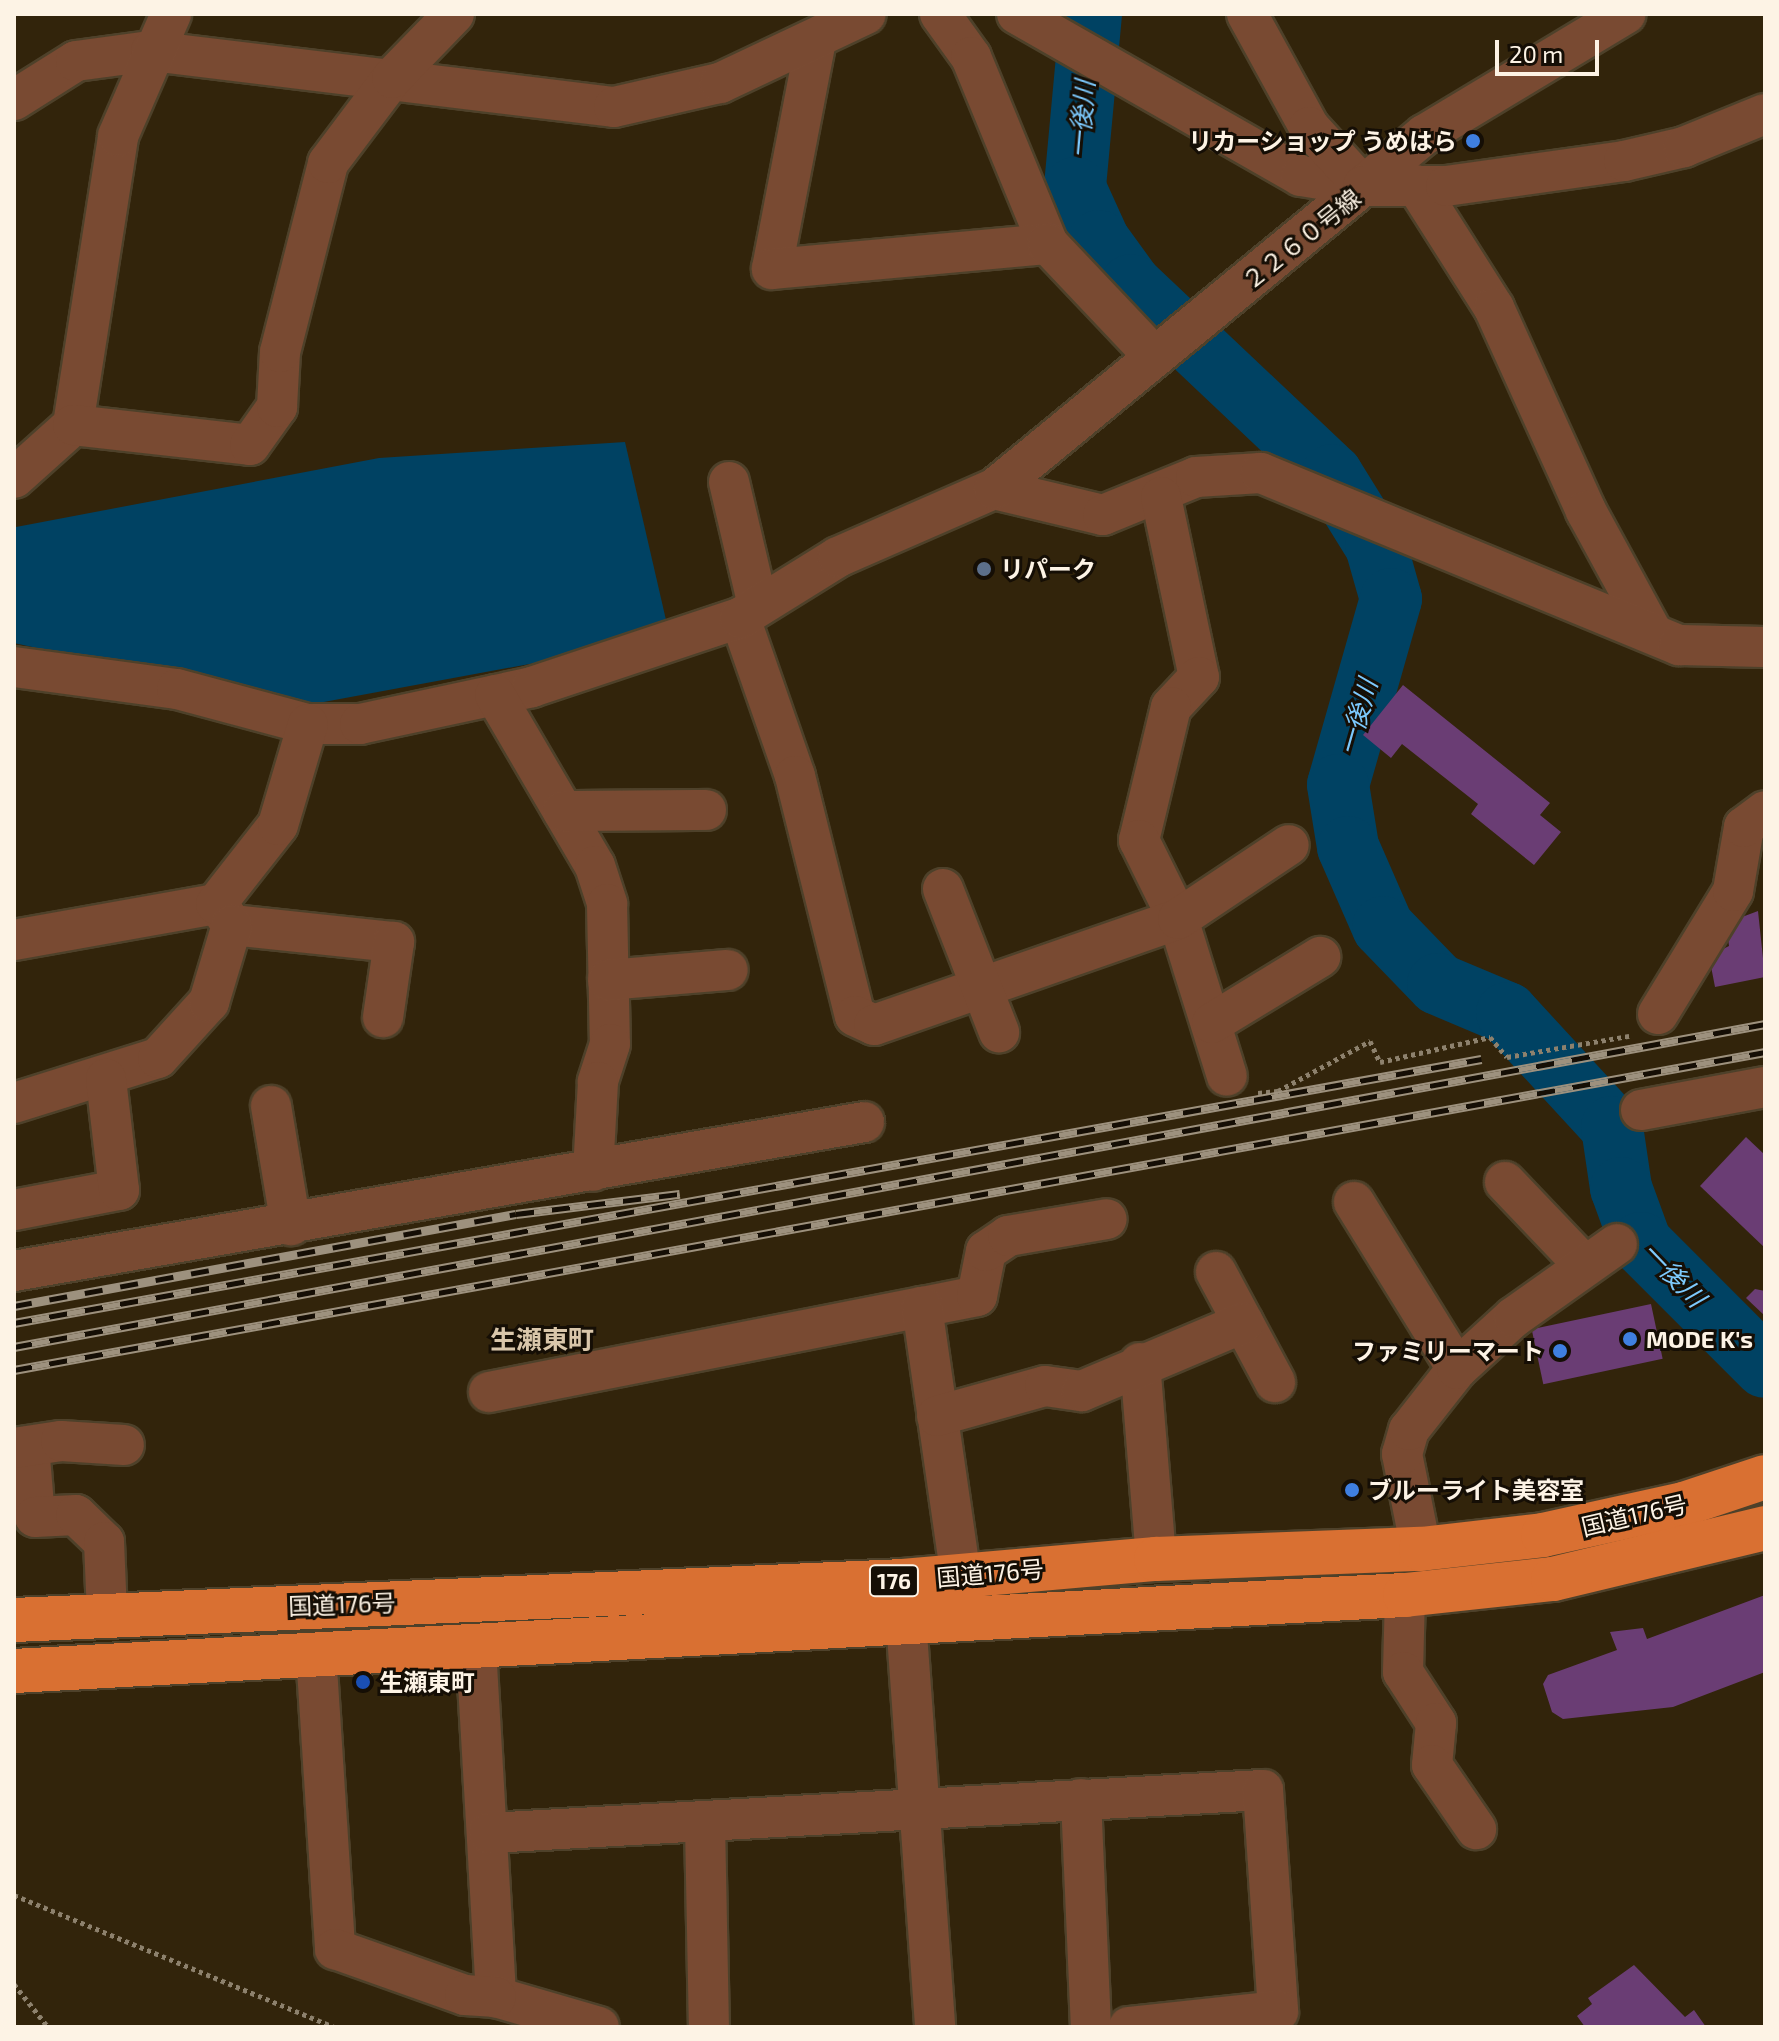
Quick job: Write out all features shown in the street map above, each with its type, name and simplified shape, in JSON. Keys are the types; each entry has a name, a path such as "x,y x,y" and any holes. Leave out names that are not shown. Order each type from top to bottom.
{"highway":[{"name":"国道176号","path":"14,1620 903,1581 1156,1559 1421,1549 1543,1535 1684,1504 1765,1477"},
{"name":"国道176号","path":"14,1671 316,1653 906,1627 967,1620 1405,1595 1553,1579 1765,1528"}],"street":[{"path":"14,478 73,425 118,136 151,51 171,14"},
{"path":"73,425 250,445 277,407 280,352 328,163 392,78 454,14"},
{"path":"14,100 76,61 151,51 614,107 707,87 816,40 866,14"},
{"path":"940,14 971,57 1048,244 1170,342"},
{"path":"1017,14 1301,176 1363,186 1424,135 1625,14"},
{"path":"1247,14 1309,127 1363,186"},
{"path":"816,40 772,269 1048,244"},
{"name":"２２６０号線","path":"14,667 177,689 308,724 360,724 495,695 749,612 838,557 994,489 1363,186 1416,185 1624,161 1684,147 1765,114"},
{"path":"1416,185 1494,308 1586,511 1652,632"},
{"path":"994,489 1103,515 1161,497 1196,477 1239,470 1343,506 1679,645 1765,647"},
{"path":"729,482 749,612 795,776 855,1016 874,1025 1178,919 1289,845"},
{"path":"1161,497 1199,677 1171,707 1139,840 1178,919 1227,1076"},
{"path":"495,695 563,811 607,904 610,1044 598,1082 593,1171"},
{"path":"14,1103 106,1079 158,1058 192,1027 209,1002 224,914 278,825 308,724"},
{"path":"563,811 706,810"},
{"path":"1658,1014 1733,891 1744,827 1765,811"},
{"path":"943,889 977,989 999,1032"},
{"path":"14,940 224,914 394,942 383,1017"},
{"path":"1212,1023 1320,957"},
{"path":"608,980 728,970"},
{"path":"14,1210 119,1190 106,1079"},
{"path":"1641,1110 1765,1087"},
{"path":"271,1106 291,1225"},
{"path":"14,1271 291,1225 864,1122"},
{"path":"1505,1182 1583,1264"},
{"path":"1354,1202 1457,1369"},
{"path":"489,1392 977,1296 986,1251 1008,1236 1107,1219"},
{"path":"1421,1549 1402,1454 1409,1430 1457,1369 1583,1264 1617,1244"},
{"path":"1216,1272 1275,1382"},
{"path":"922,1307 967,1620"},
{"path":"937,1416 1045,1386 1082,1391 1140,1363 1243,1323"},
{"path":"1140,1363 1156,1559"},
{"path":"107,1615 104,1542 76,1515 35,1517 22,1447 124,1445"},
{"path":"903,1581 935,2027"},
{"path":"1405,1595 1403,1672 1436,1723 1432,1765 1476,1829"},
{"path":"476,1648 496,1997"},
{"path":"316,1653 335,1949 465,1995 496,1997 599,2027"},
{"path":"489,1833 1263,1790 1278,2011 1129,2027"},
{"path":"1081,1799 1091,2027"},
{"path":"705,1823 709,2027"}],"path":[{"path":"1227,1076 1233,1095 1278,1091 1370,1041 1380,1062 1490,1037 1513,1056 1648,1033 1658,1014"},
{"path":"14,1895 335,2027"},
{"path":"14,1984 48,2027"}],"water":[{"path":"625,442 666,620 535,663 302,706 14,643 16,527 379,458"}],"building":[{"path":"1403,685 1550,803 1540,815 1561,832 1534,865 1471,814 1478,804 1402,744 1391,758 1363,735"},
{"path":"1758,911 1765,977 1715,987 1709,956 1729,946 1726,923"},
{"path":"1746,1137 1765,1155 1765,1248 1700,1186"},
{"path":"1755,1289 1765,1291 1765,1316 1746,1298"},
{"path":"1651,1304 1663,1359 1543,1384 1532,1329"},
{"path":"1765,1595 1765,1672 1673,1707 1563,1719 1552,1712 1543,1684 1548,1675 1617,1650 1610,1632 1643,1628 1647,1639"},
{"path":"1634,1965 1685,2017 1694,2010 1706,2027 1585,2027 1577,2016 1592,2004 1588,1998"}],"waterway":[{"name":"一後川","path":"1091,14 1075,188 1099,241 1131,285 1332,475 1376,546 1391,599 1338,785 1348,847 1383,927 1438,984 1507,1013 1612,1127 1621,1188 1641,1243 1765,1367"}],"railway":[{"path":"14,1347 1765,1024"},
{"path":"14,1370 1765,1052"},
{"path":"14,1323 1481,1059"},
{"path":"14,1306 516,1214 680,1194"}],"place":[{"name":"リカーショップ うめはら","path":"1473,141"},
{"name":"リパーク","path":"984,569"},
{"name":"MODE K's","path":"1630,1339"},
{"name":"ファミリーマート","path":"1560,1351"},
{"name":"ブルーライト美容室","path":"1352,1490"},
{"name":"生瀬東町","path":"363,1682"}],"district":[{"name":"生瀬東町","path":"542,1339"}]}
